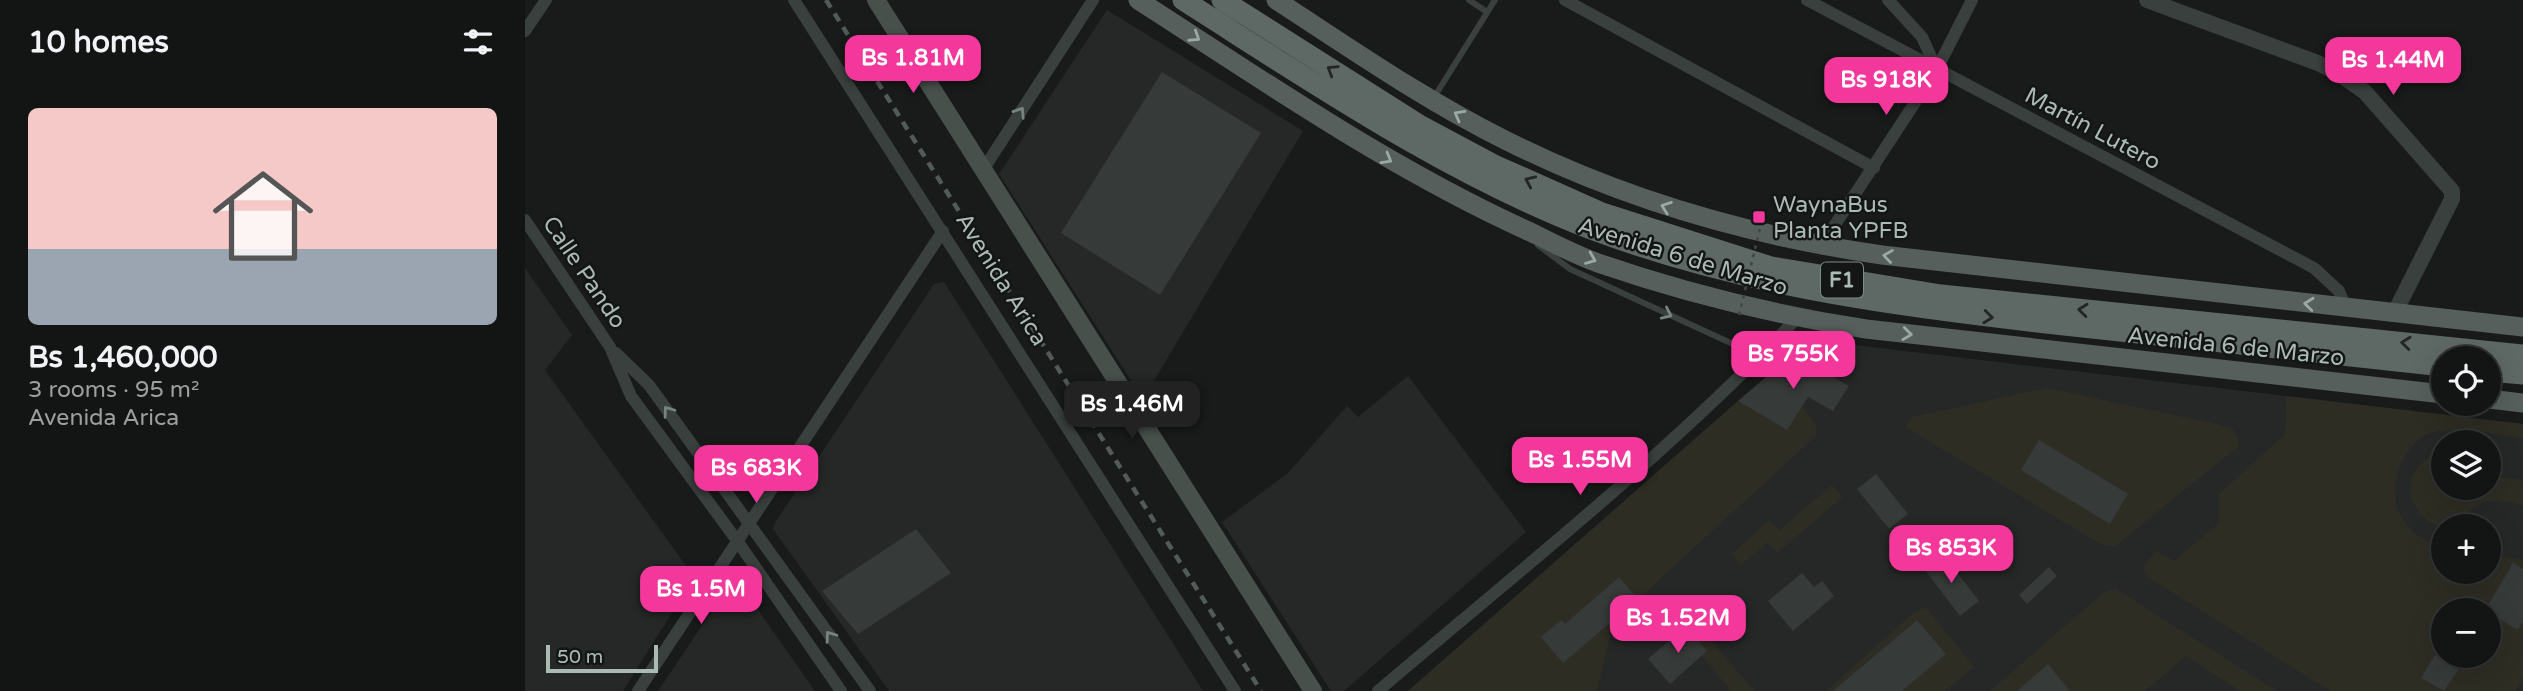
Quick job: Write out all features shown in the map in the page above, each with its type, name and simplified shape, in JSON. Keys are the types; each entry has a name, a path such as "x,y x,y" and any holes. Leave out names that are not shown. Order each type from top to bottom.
{"highway":[{"name":"Avenida 6 de Marzo","path":"1182,0 1315,84 1482,180 1590,228 1699,266 1819,292 1939,312 2431,365"},
{"name":"Avenida 6 de Marzo","path":"1222,0 1422,126 1494,165 1602,213 1771,267 1941,295 2523,355"},
{"path":"2501,372 2523,374"}],"main road":[{"name":"Avenida Arica","path":"876,0 1313,691"},
{"name":"Avenida 6 de Marzo","path":"1138,0 1381,156 1503,219 1596,262 1708,296 1797,318 1933,338 2431,393"},
{"name":"Avenida 6 de Marzo","path":"1276,0 1432,101 1503,139 1604,184 1678,211 1821,246 1950,264 2523,327"},
{"path":"2501,400 2523,403"}],"street":[{"path":"525,32 546,0"},
{"name":"Avenida Arica","path":"794,0 1235,691"},
{"path":"983,170 1093,0"},
{"path":"1565,0 1874,168"},
{"name":"Martín Lutero","path":"1807,0 2314,268 2339,291 2346,309"},
{"path":"1888,0 1922,37 1937,69"},
{"path":"1821,246 1937,69 1972,0"},
{"path":"2147,0 2318,63 2341,75 2365,92 2452,191 2452,199 2394,314"},
{"name":"Calle Pando","path":"525,220 610,347 631,396 738,542 841,691"},
{"path":"638,691 943,231"},
{"path":"1378,691 1658,452 1761,357 1797,318"},
{"name":"Calle Pando","path":"610,347 649,385 870,691"}],"lane":[{"path":"1469,0 1487,12"},
{"path":"1432,101 1495,0"},
{"path":"1503,219 1570,269 1761,357"}],"path":[{"path":"1739,315 1763,215"}],"shaded area":[{"path":"1107,10 1303,131 1143,399 999,174"},
{"path":"525,268 572,335 545,370 694,577 623,691 525,691"},
{"path":"944,282 1203,691 889,691 773,529 934,284"},
{"path":"1812,340 2431,413 2431,416 2455,416 2523,424 2523,691 1408,691 1738,401"},
{"path":"1408,376 1526,532 1344,691 1331,691 1222,522 1288,473 1347,406 1358,417"},
{"path":"2047,388 2231,427 2238,437 2239,446 2114,547 2102,545 1905,427 1912,417"},
{"path":"2286,396 2431,413 2431,416 2455,416 2523,424 2523,438 2501,435 2501,430 2431,430 2431,433 2415,443 2407,453 2396,479 2395,492 2402,518 2413,532 2431,542 2431,584 2501,584 2501,556 2523,560 2523,679 2516,691 2330,691 2146,576 2143,566 2157,551 2174,561 2219,523 2219,494 2284,435 2287,420"},
{"path":"1738,401 1786,429 1802,407 1815,423 1817,435 1661,578 1612,627 1597,691 1408,691"},
{"path":"2430,456 2431,500 2501,500 2501,477 2523,480 2523,505 2490,501 2482,503 2466,514 2431,514 2431,523 2419,512 2410,493 2414,473"},
{"path":"1832,485 1843,497 1777,553 1768,542 1741,565 1732,554 1769,520 1779,530"},
{"path":"728,587 739,588 747,594 815,691 658,691"},
{"path":"2116,589 2277,691 2240,691 2186,656 2145,691 2070,691 2048,665 2017,691 1990,691 2104,592"},
{"path":"1677,602 1755,691 1728,691 1729,688 1671,620"},
{"path":"1926,607 1974,667 1945,691 1902,691 1946,654 1917,620 1833,691 1826,691 1913,613"}],"building":[{"path":"1162,72 1261,133 1160,295 1061,233"},
{"path":"1793,354 1849,386 1833,411 1808,397 1787,430 1738,401"},
{"path":"2039,440 2128,494 2110,524 2021,470"},
{"path":"1876,474 1908,514 1889,529 1857,489"},
{"path":"916,529 951,573 858,634 822,591"},
{"path":"1943,554 1979,601 1960,616 1924,569"},
{"path":"2513,563 2523,569 2523,621 2518,630 2501,620 2501,598 2492,598"},
{"path":"2049,567 2057,576 2027,604 2019,595"},
{"path":"1802,573 1814,587 1822,581 1834,596 1793,631 1768,601"},
{"path":"1619,577 1638,599 1563,663 1541,637 1561,620 1565,624"},
{"path":"1917,620 1946,654 1902,691 1833,691"},
{"path":"1686,626 1707,651 1670,684 1648,659"},
{"path":"2431,662 2431,668 2458,670 2444,691 2421,678"},
{"path":"2048,664 2070,691 2017,691"}],"railway":[{"path":"826,0 1261,691"}],"place":[{"name":"WaynaBus Planta YPFB","path":"1759,217"}]}
